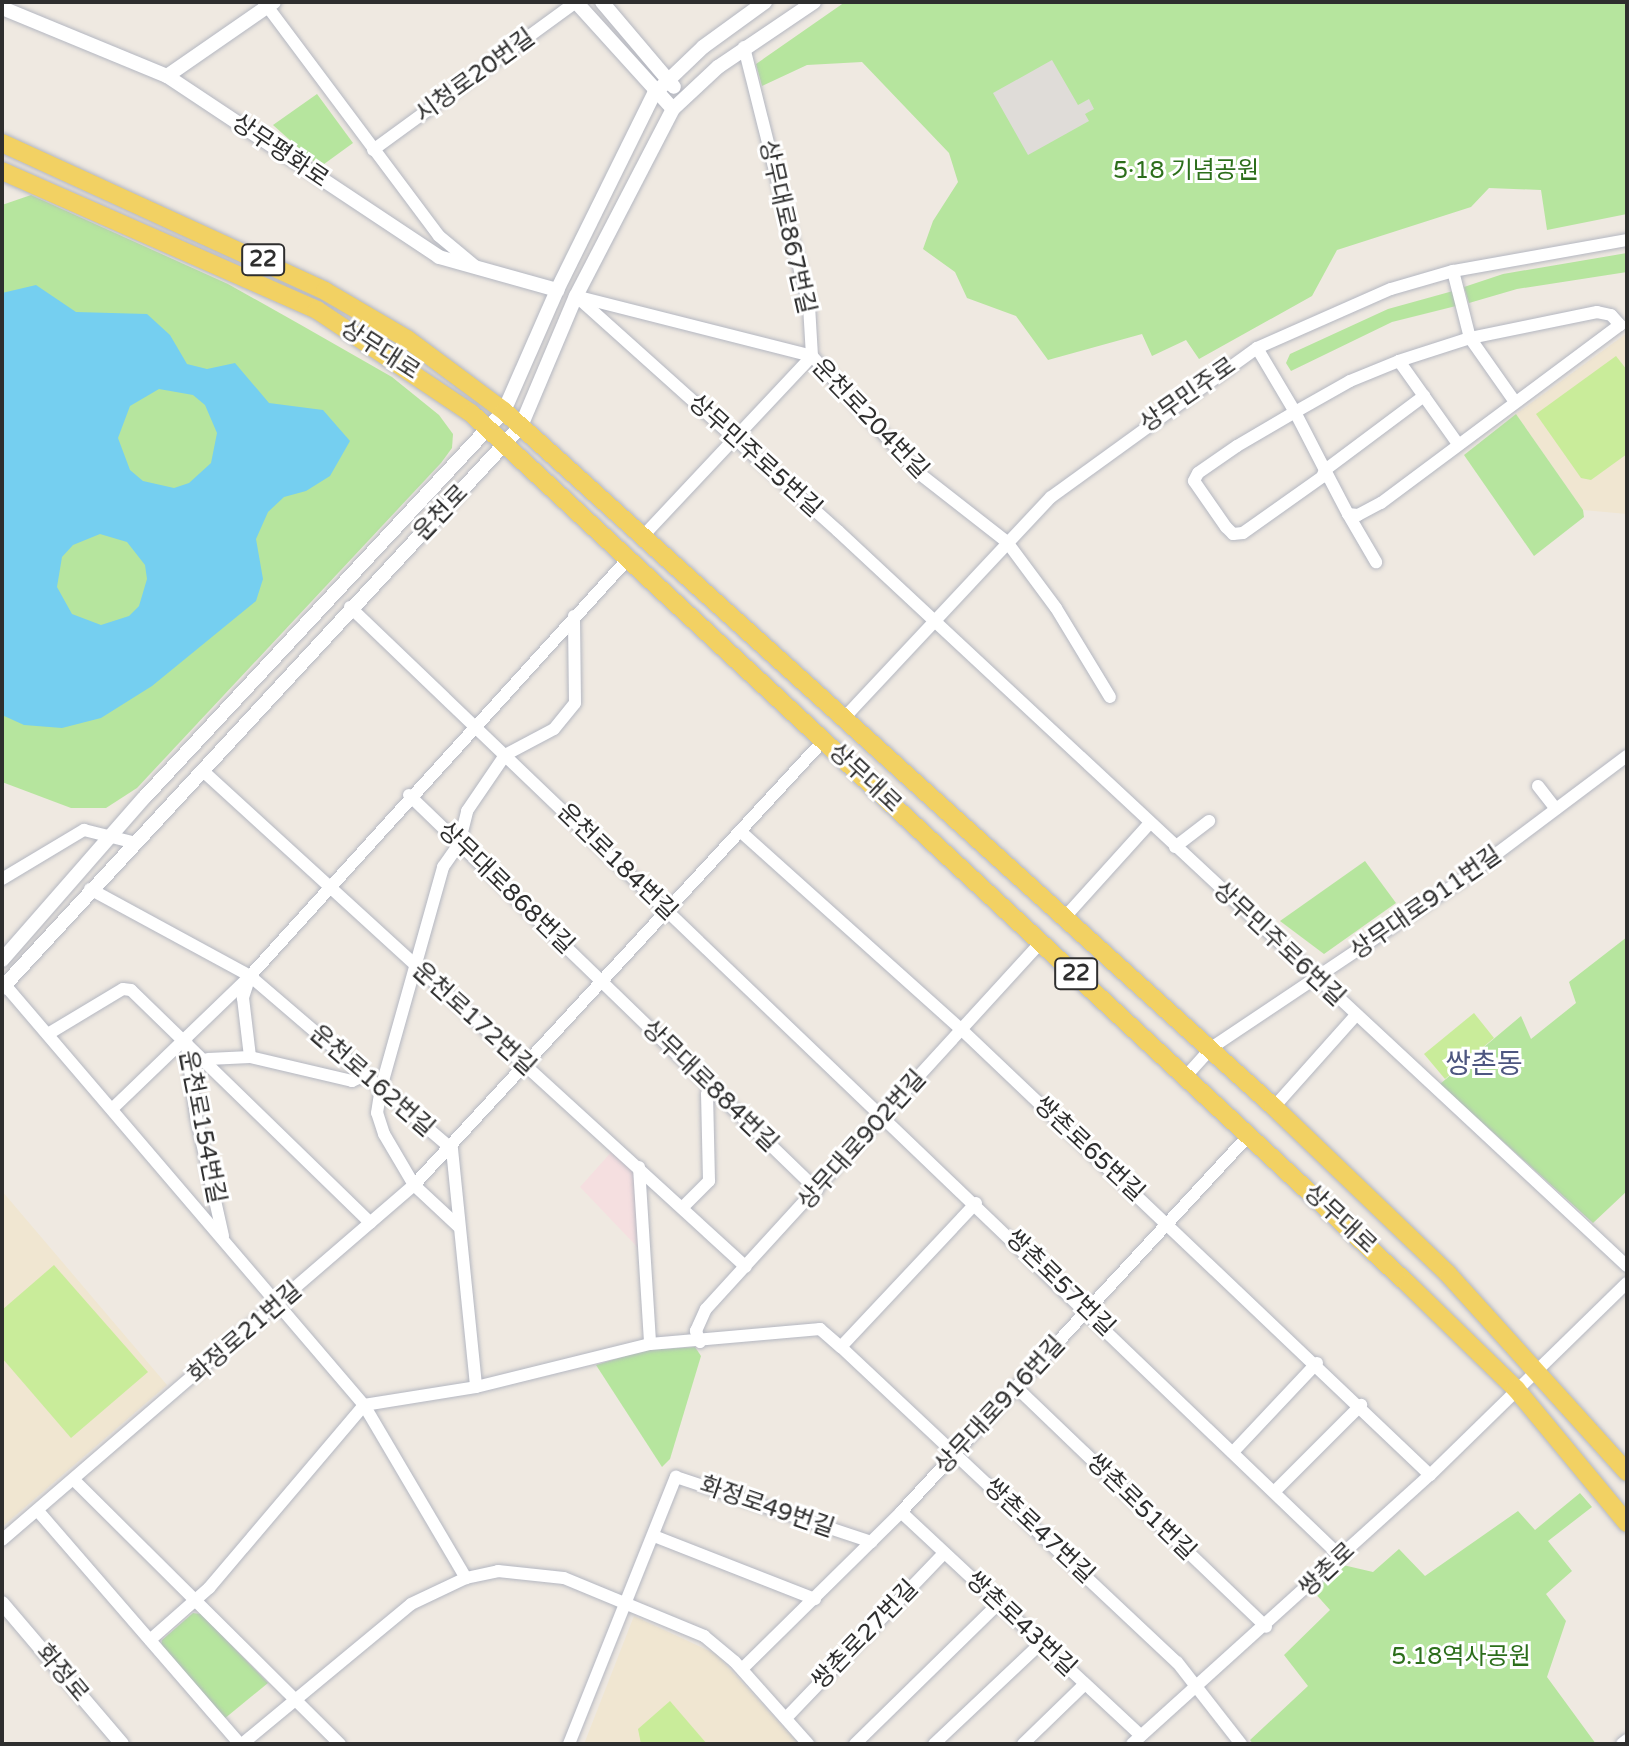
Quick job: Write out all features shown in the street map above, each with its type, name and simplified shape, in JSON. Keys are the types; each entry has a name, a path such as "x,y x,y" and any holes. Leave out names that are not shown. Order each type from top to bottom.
{"main road":[{"name":"상무대로","path":"2,143 337,298 407,339 504,411 1274,1107 1417,1243 1538,1369 1627,1472"},
{"name":"상무대로","path":"2,171 317,310 449,396 489,429 627,560 1187,1075 1516,1389 1627,1523"}],"street":[{"path":"576,2 654,94 673,109"},
{"name":"시청로20번길","path":"373,150 576,2"},
{"path":"602,2 667,81 684,97"},
{"name":"운천로","path":"2,960 111,837 504,411 557,290 654,94 765,2"},
{"name":"운천로","path":"4,986 350,607 521,426 576,296 673,109 744,47 814,2"},
{"path":"167,76 269,4 373,150 439,236 481,271"},
{"name":"상무평화로","path":"2,8 167,76 439,257 557,290"},
{"name":"상무대로867번길","path":"744,47 809,306 812,356"},
{"name":"상무민주로","path":"845,717 1007,542 1092,464 1257,348 1379,294 1453,271 1627,240"},
{"path":"1453,271 1470,338 1515,402"},
{"name":"운천로204번길","path":"576,296 812,356 920,474 1007,542 1056,608 1110,697"},
{"name":"상무민주로5번길","path":"576,296 933,619"},
{"path":"1348,514 1381,503 1620,325 1611,315 1597,312 1470,338 1399,361 1295,412 1237,446 1198,473 1194,481 1226,527 1233,534 1243,533 1424,396"},
{"path":"1257,348 1376,562"},
{"path":"644,535 812,356"},
{"path":"1399,361 1458,444"},
{"path":"112,1109 250,976 409,795 627,560"},
{"name":"운천로184번길","path":"350,607 884,1116"},
{"path":"458,1226 414,1185 384,1134 377,1113 381,1088 443,867 459,844 467,811 505,755 562,722 575,703 574,616"},
{"name":"상무민주로6번길","path":"933,619 1149,824 1627,1266"},
{"path":"452,1149 823,741"},
{"name":"상무대로911번길","path":"1187,1075 1211,1048 1435,899 1627,756"},
{"name":"운천로172번길","path":"203,771 746,1267"},
{"path":"1538,786 1556,809"},
{"name":"상무대로868번길","path":"409,795 602,981"},
{"path":"1175,847 1209,821"},
{"path":"1065,917 1149,824"},
{"path":"2,879 84,830 136,843"},
{"name":"쌍촌로65번길","path":"740,831 962,1030 1317,1363 1430,1475"},
{"name":"운천로162번길","path":"90,889 250,976 452,1149 476,1387"},
{"name":"상무대로902번길","path":"700,1342 699,1318 1041,942"},
{"path":"250,976 243,998 250,1057"},
{"name":"상무대로884번길","path":"602,981 817,1190"},
{"name":"운천로154번길","path":"4,986 279,1302 364,1405 466,1578"},
{"name":"운천로154번길","path":"48,1034 123,989 140,996 186,1039 196,1116 224,1239"},
{"path":"1274,1107 1356,1015"},
{"path":"186,1039 371,1223"},
{"path":"208,1059 250,1057 352,1081 365,1075"},
{"path":"683,1207 709,1181 707,1094 711,1087"},
{"name":"쌍촌로57번길","path":"884,1116 1088,1309 1341,1557"},
{"name":"상무대로916번길","path":"742,1669 901,1512 1250,1134"},
{"name":"화정로21번길","path":"2,1540 371,1223 452,1149"},
{"path":"639,1167 650,1344"},
{"path":"841,1347 976,1203"},
{"name":"쌍촌로","path":"1136,1740 1266,1627 1430,1475 1627,1283"},
{"name":"쌍촌로47번길","path":"364,1405 476,1387 650,1344 700,1342 820,1329 956,1452 1197,1686 1241,1744"},
{"path":"1234,1451 1317,1363"},
{"name":"쌍촌로51번길","path":"1017,1388 1266,1627"},
{"path":"150,1640 196,1601 364,1405"},
{"path":"1275,1491 1361,1405"},
{"name":"화정로49번길","path":"569,1744 628,1604 676,1477 871,1542"},
{"path":"74,1480 340,1744"},
{"path":"38,1511 241,1744 403,1610 466,1578 498,1571 550,1574 704,1636 742,1669 808,1744"},
{"name":"쌍촌로43번길","path":"901,1512 1085,1684 1136,1740"},
{"path":"654,1536 815,1599"},
{"name":"쌍촌로27번길","path":"786,1718 944,1553"},
{"name":"화정로","path":"2,1603 122,1744"},
{"path":"855,1744 999,1603"},
{"path":"934,1744 1041,1643"},
{"path":"1023,1744 1085,1684"},
{"path":"1622,1744 1627,1740"}],"shaded area":[{"path":"1052,60 1078,105 1089,99 1094,109 1085,114 1089,121 1028,155 993,93"},
{"path":"1627,333 1627,514 1583,510 1516,414"},
{"path":"614,1149 635,1167 644,1254 580,1187"},
{"path":"2,1191 167,1385 2,1527"},
{"path":"634,1616 716,1654 799,1744 584,1744"}],"green space":[{"name":"5·18 기념공원","path":"845,2 1627,2 1627,214 1547,230 1541,190 1489,188 1471,207 1337,250 1312,296 1199,359 1186,340 1152,356 1142,334 1048,360 1016,316 967,298 955,272 923,249 933,221 958,182 949,153 862,62 807,65 762,86 756,64"},
{"path":"317,94 353,143 320,167 273,125"},
{"path":"31,195 228,284 301,325 392,377 439,415 453,434 452,448 441,463 137,788 106,808 71,808 2,782 2,205"},
{"path":"1627,253 1627,272 1517,289 1469,303 1464,287 1503,274"},
{"path":"1453,291 1456,306 1392,322 1291,371 1286,363 1290,354 1388,309"},
{"path":"1616,356 1627,370 1627,454 1591,480 1581,478 1536,414"},
{"path":"1516,414 1583,510 1584,517 1534,556 1464,455"},
{"path":"1365,861 1396,903 1324,954 1280,921"},
{"path":"1627,937 1627,1191 1593,1223 1440,1084 1521,1016 1531,1039 1576,1003 1569,982"},
{"path":"1474,1013 1494,1038 1445,1079 1424,1054"},
{"path":"54,1265 148,1372 71,1438 2,1358 2,1310"},
{"path":"695,1347 701,1356 670,1459 662,1467 596,1365 645,1350"},
{"name":"5.18역사공원","path":"1580,1493 1592,1507 1548,1541 1572,1571 1546,1594 1566,1621 1547,1677 1596,1744 1253,1744 1250,1740 1308,1686 1284,1655 1330,1610 1313,1591 1343,1565 1373,1572 1399,1549 1425,1576 1518,1511 1535,1530"},
{"path":"193,1613 201,1614 268,1683 224,1719 161,1646 162,1640"},
{"path":"670,1701 707,1744 641,1744 638,1729"}],"water":[{"path":"36,285 76,312 147,314 170,335 187,364 207,369 235,363 269,403 323,410 350,441 330,476 306,491 284,497 268,512 256,539 263,579 256,601 152,686 101,718 62,728 24,725 2,715 2,293","holes":["159,389 193,395 205,405 217,433 211,463 189,483 174,488 143,481 130,470 118,438 130,406","100,534 127,542 145,565 147,579 139,606 129,616 101,625 72,614 57,587 62,557 73,545"]}],"district":[{"name":"쌍촌동","path":"1484,1064"}]}
